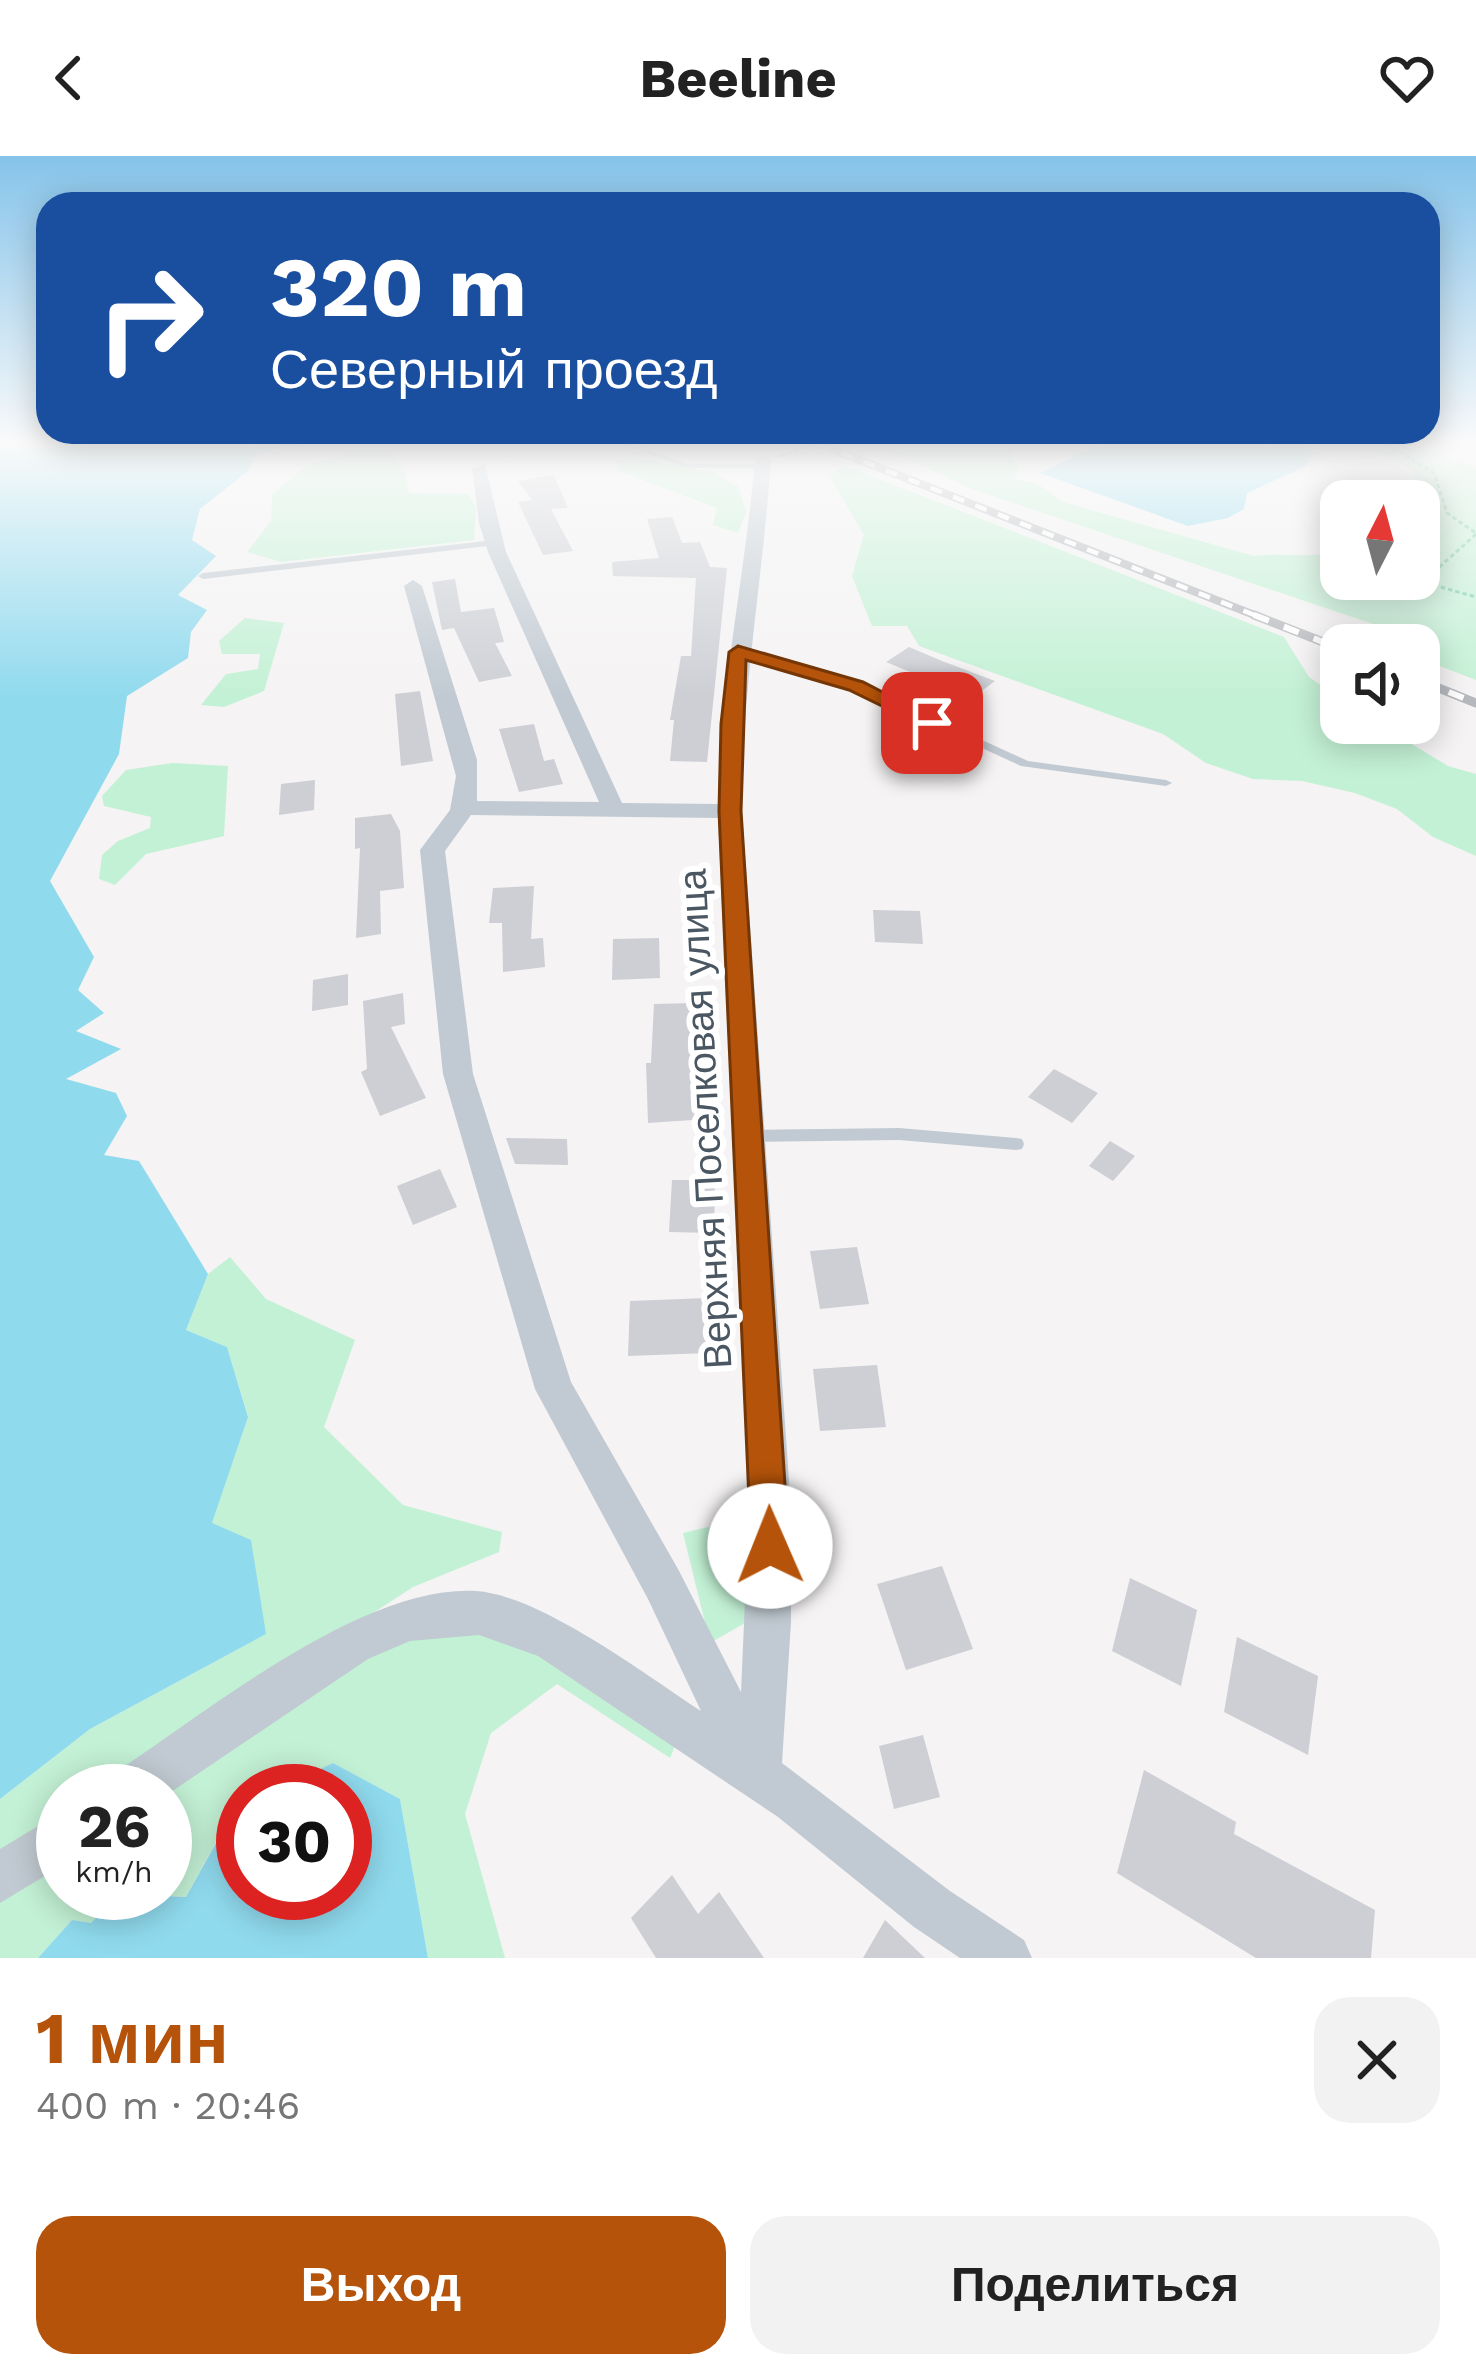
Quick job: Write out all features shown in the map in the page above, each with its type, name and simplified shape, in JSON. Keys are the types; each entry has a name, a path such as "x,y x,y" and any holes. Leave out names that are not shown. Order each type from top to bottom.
{"street":[{"path":"491,528 613,808"},
{"name":"Верхняя Поселковая улица","path":"757,1775 770,1622 770,1509 730,811 730,724 758,528"},
{"path":"413,586 466,760 469,785 454,829 432,850 458,1074 554,1389 663,1585 757,1775"},
{"path":"464,808 730,811"},
{"path":"170,1764 352,1643 409,1619 479,1612 551,1639 757,1775 932,1909 1006,1958"},
{"path":"0,1878 36,1854"}],"lane":[{"path":"203,576 494,543"},
{"path":"738,652 856,686 1024,764 1166,783"},
{"path":"747,1136 899,1134 1016,1144"}],"path":[{"path":"1476,533 1467,548 1432,566 1423,582 1476,597"}],"green space":[{"path":"266,528 475,528 474,540 281,562 247,552"},
{"path":"860,528 1005,528 1284,637 1309,677 1320,685 1320,744 1412,744 1448,766 1476,774 1476,856 1433,837 1397,809 1355,793 1302,781 1253,779 1206,763 1163,734 919,646 907,626 872,626 852,576 864,535"},
{"path":"1088,528 1155,528 1254,556 1320,555 1320,600 1440,600 1440,528 1476,528 1476,680 1440,666 1440,624 1373,624"},
{"path":"245,618 284,623 264,691 224,707 201,705 226,674 258,669 260,654 222,654 219,641"},
{"path":"172,763 228,766 224,836 146,854 115,885 99,879 102,855 118,841 150,828 151,817 104,806 102,796 126,770"},
{"path":"230,1257 266,1299 355,1340 324,1427 403,1505 502,1532 499,1552 413,1587 141,1764 45,1764 90,1729 266,1634 212,1523 248,1416 227,1347 186,1330 208,1274"},
{"path":"758,1515 752,1619 710,1643 683,1533"},
{"path":"448,1623 540,1653 676,1744 670,1758 557,1684 491,1733 465,1814 505,1958 428,1958 400,1799 372,1784 372,1764 216,1764 216,1842 192,1886 192,1772 370,1645"},
{"path":"36,1771 36,1831 0,1854 0,1799"},
{"path":"36,1866 36,1920 72,1920 38,1958 0,1958 0,1889"}],"water":[{"path":"0,528 195,528 192,540 216,556 178,595 207,610 191,632 188,658 127,696 119,754 50,881 94,957 78,990 104,1013 76,1031 121,1049 66,1079 116,1093 127,1116 104,1155 139,1161 208,1274 186,1330 227,1347 248,1417 212,1523 251,1540 266,1634 90,1729 45,1764 36,1764 36,1771 0,1799"},
{"path":"372,1784 400,1799 428,1958 38,1958 72,1920 192,1920 192,1886 216,1843 216,1920 372,1920"}],"building":[{"path":"530,528 561,528 573,551 543,555"},
{"path":"650,528 676,528 682,543 700,542 710,567 727,568 707,762 670,761 674,720 670,720 681,656 691,656 696,578 613,576 612,562 659,558"},
{"path":"455,579 461,612 494,608 504,642 495,643 512,676 479,682 454,628 442,630 432,582"},
{"path":"909,647 995,681 972,698 886,662"},
{"path":"420,691 433,761 401,766 395,694"},
{"path":"534,724 544,761 554,759 563,784 519,792 499,729"},
{"path":"315,780 314,810 279,815 281,784"},
{"path":"391,814 400,831 404,888 380,891 381,934 356,938 360,848 355,849 355,818"},
{"path":"534,886 531,939 543,938 545,967 503,972 502,923 489,923 493,888"},
{"path":"873,910 920,911 923,944 875,942"},
{"path":"659,938 660,978 612,980 613,939"},
{"path":"348,974 348,1005 312,1011 313,980"},
{"path":"403,993 405,1024 391,1027 426,1098 380,1116 361,1072 367,1069 363,1001"},
{"path":"695,1003 694,1061 703,1060 707,1119 648,1123 646,1063 651,1063 654,1004"},
{"path":"1054,1069 1098,1093 1072,1123 1028,1097"},
{"path":"506,1138 567,1139 568,1165 515,1164"},
{"path":"1110,1141 1135,1156 1113,1181 1089,1166"},
{"path":"440,1169 457,1207 413,1225 397,1186"},
{"path":"672,1180 715,1180 714,1233 669,1232"},
{"path":"857,1247 869,1304 820,1309 810,1251"},
{"path":"707,1298 708,1353 628,1356 630,1301"},
{"path":"877,1365 886,1427 820,1431 813,1369"},
{"path":"942,1566 973,1649 906,1670 877,1584"},
{"path":"1130,1578 1197,1610 1181,1686 1112,1651"},
{"path":"1237,1637 1318,1676 1308,1755 1224,1712"},
{"path":"923,1735 940,1797 894,1809 879,1746"},
{"path":"1144,1770 1236,1822 1234,1834 1375,1910 1371,1958 1256,1958 1117,1873"},
{"path":"672,1875 698,1914 719,1892 764,1958 656,1958 631,1918"},
{"path":"885,1920 925,1958 863,1958"}],"railway":[{"path":"1033,528 1262,618"},
{"path":"1254,615 1320,641"},
{"path":"1440,688 1476,703"}],"route":[{"path":"770,1546 730,811 730,724 738,652 856,686 932,723"}]}
